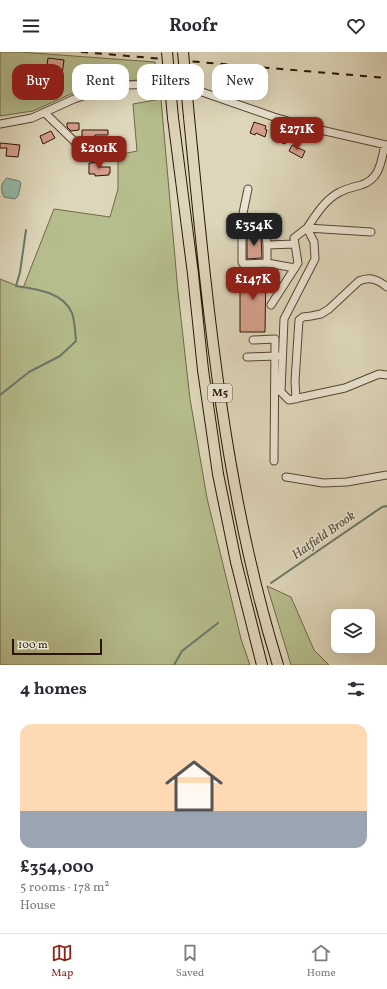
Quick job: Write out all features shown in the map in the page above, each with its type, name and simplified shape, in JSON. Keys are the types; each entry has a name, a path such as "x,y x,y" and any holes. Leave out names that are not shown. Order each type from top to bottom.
{"highway":[{"name":"M5","path":"167,52 173,118 193,274 202,370 218,474 236,562 262,665"},
{"name":"M5","path":"183,52 188,117 205,279 237,504 249,562 278,665"}],"street":[{"path":"0,124 32,118 74,98 107,88 128,85 157,84 199,91 274,117 312,128 386,145 379,172 364,184 339,192 331,197 307,228 294,238 298,263 271,305"},
{"path":"45,113 75,142 90,152 93,152"},
{"path":"248,189 242,218 242,263 267,263 295,268"},
{"path":"307,228 371,232"},
{"path":"274,461 279,356 284,319 315,260 314,242 307,228"},
{"path":"242,230 263,231 266,234 267,263"},
{"path":"267,245 295,244"},
{"path":"296,399 295,381 298,320 303,317 321,314 329,309 365,278 377,279 387,287"},
{"path":"253,340 275,339 279,356 281,392 289,400 345,388 379,374 387,375"},
{"path":"247,358 279,356"},
{"path":"286,477 323,483 347,482 387,476"}],"shaded area":[{"path":"0,52 19,52 155,62 155,64 137,64 137,80 129,81 129,64 72,64 72,94 64,97 64,64 12,64 12,100 58,100 33,111 0,116"},
{"path":"161,100 178,292 190,399 207,498 241,639 250,665 0,665 0,279 23,288 54,209 110,217 118,189 118,155 137,151 133,104"},
{"path":"7,178 19,181 21,183 18,196 15,199 4,197 2,184"},
{"path":"267,586 291,597 314,650 329,665 291,665"}],"building":[{"path":"48,58 64,60 63,64 47,64"},
{"path":"254,122 266,126 265,129 267,130 265,137 256,133 255,135 250,133"},
{"path":"67,123 79,123 79,130 71,131 67,127"},
{"path":"82,130 108,130 108,135 95,135 95,147 92,147 82,141"},
{"path":"276,130 289,136 285,144 275,140 277,136 274,135"},
{"path":"51,131 55,138 43,144 40,136"},
{"path":"0,143 20,145 18,157 6,156 7,148 0,148"},
{"path":"292,145 305,151 302,158 289,151"},
{"path":"100,162 100,167 110,167 109,175 95,176 95,174 89,174 89,163"},
{"path":"247,235 261,236 262,258 247,259"},
{"path":"240,271 266,271 265,332 240,332"}],"waterway":[{"path":"0,395 29,372 60,356 76,341 72,313 62,300 40,290 16,286 20,272 26,230"},
{"name":"Hatfield Brook","path":"271,583 382,507 387,506"},
{"name":"Hatfield Brook","path":"174,665 182,651 218,623"}],"railway":[{"path":"81,52 387,78"}]}
